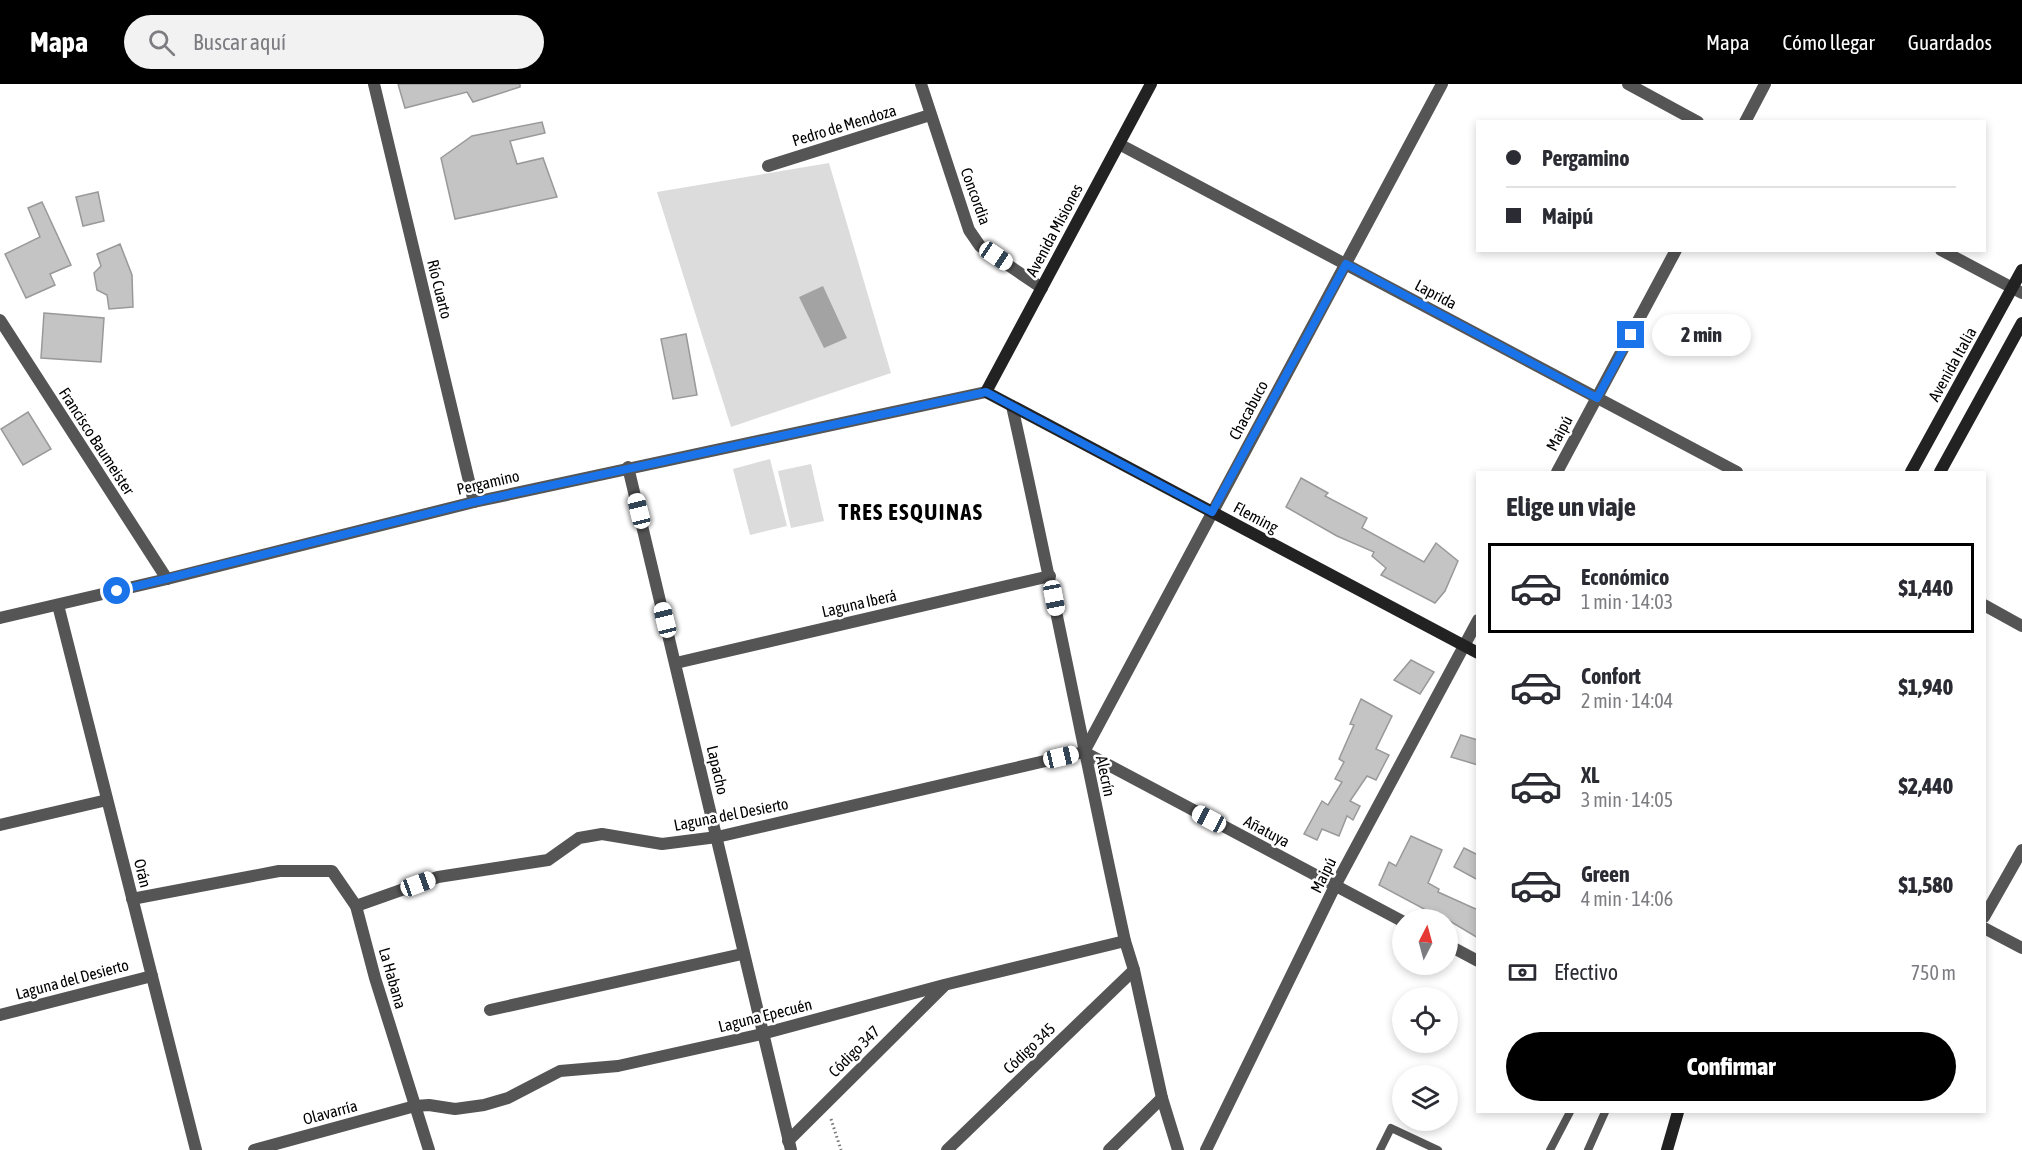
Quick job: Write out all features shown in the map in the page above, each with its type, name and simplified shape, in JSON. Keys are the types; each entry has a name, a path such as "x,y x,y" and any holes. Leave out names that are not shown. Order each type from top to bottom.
{"main road":[{"name":"Avenida Misiones","path":"986,392 1151,84"},
{"name":"Avenida Italia","path":"1912,471 2017,291 2022,270"},
{"path":"1941,471 2022,323"},
{"name":"Fleming","path":"986,392 1476,652"},
{"path":"1667,1150 1678,1113"}],"street":[{"name":"Río Cuarto","path":"374,84 474,502"},
{"name":"Concordia","path":"921,84 969,230 980,246 1042,288"},
{"name":"Chacabuco","path":"1084,752 1442,84"},
{"path":"1628,84 1694,120"},
{"path":"1746,120 1765,84"},
{"name":"Pedro de Mendoza","path":"768,166 930,115"},
{"name":"Laprida","path":"1119,144 1735,471"},
{"name":"Maipú","path":"1558,471 1675,252"},
{"path":"1945,252 2017,291"},
{"name":"Francisco Baumeister","path":"0,320 167,579"},
{"name":"Pergamino","path":"0,618 167,579 474,502 628,467 986,392"},
{"name":"Alecrín","path":"1012,406 1050,576 1084,752 1125,941 1134,970 1162,1098 1179,1150"},
{"name":"Lapacho","path":"628,467 717,837 742,954 790,1146"},
{"name":"Laguna Iberá","path":"676,663 1050,576"},
{"name":"Orán","path":"58,605 196,1150"},
{"path":"1986,606 2022,626"},
{"name":"Maipú","path":"1206,1150 1335,886 1476,624"},
{"name":"Laguna del Desierto","path":"356,906 438,877 548,860 579,838 602,834 662,844 717,837 1084,752"},
{"name":"Añatuya","path":"1084,752 1392,916"},
{"path":"0,825 107,800"},
{"path":"1986,913 2022,850"},
{"name":"La Habana","path":"132,899 279,871 332,871 356,906 375,978 429,1150"},
{"path":"1986,929 2022,948"},
{"name":"Laguna Epecuén","path":"415,1106 429,1105 455,1109 484,1105 508,1098 560,1071 618,1066 762,1034 944,985 1125,941"},
{"path":"1458,950 1476,960"},
{"path":"490,1010 742,954"},
{"name":"Código 345","path":"947,1150 1134,970"},
{"name":"Laguna del Desierto","path":"0,1015 152,976"},
{"name":"Código 347","path":"790,1146 825,1103 944,985"},
{"path":"1109,1150 1162,1098"},
{"name":"Olavarría","path":"254,1150 415,1106"}],"lane":[{"path":"1550,1150 1569,1113"},
{"path":"1588,1150 1605,1113"},
{"path":"1380,1150 1391,1128 1438,1150"}],"path":[{"path":"825,1103 841,1150"}],"shaded area":[{"path":"829,163 891,373 731,427 657,192"},
{"path":"823,286 847,338 824,348 799,297"},
{"path":"770,459 787,526 750,535 733,469"},
{"path":"811,464 824,521 791,528 778,471"}],"building":[{"path":"398,84 520,84 520,87 473,102 467,92 405,108"},
{"path":"542,122 545,133 510,141 517,164 543,158 557,197 455,219 441,158 472,136"},
{"path":"98,192 104,221 83,226 76,197"},
{"path":"42,202 71,265 50,274 55,285 26,298 5,254 40,237 28,208"},
{"path":"120,244 132,275 133,307 109,309 107,295 97,290 94,273 101,266 97,254"},
{"path":"44,313 104,318 101,362 41,358"},
{"path":"686,334 697,395 673,399 661,339"},
{"path":"28,412 51,449 23,465 1,429"},
{"path":"1301,478 1328,493 1325,496 1367,518 1362,528 1424,562 1436,543 1458,561 1445,591 1435,603 1381,575 1386,568 1372,556 1374,552 1337,536 1286,507"},
{"path":"1411,660 1434,672 1420,694 1394,680"},
{"path":"1361,699 1392,716 1376,749 1389,755 1376,780 1367,776 1350,801 1360,806 1353,820 1347,816 1339,836 1322,829 1317,840 1304,834 1322,801 1328,805 1342,782 1335,779 1344,762 1339,759 1354,725 1350,724"},
{"path":"1461,735 1476,739 1476,764 1451,757"},
{"path":"1411,836 1442,850 1428,883 1439,889 1438,892 1476,909 1476,937 1458,926 1458,909 1424,909 1379,885 1389,862 1396,866"},
{"path":"1464,848 1476,854 1476,879 1454,867"}],"district":[{"name":"TRES ESQUINAS","path":"911,512"}],"route":[{"path":"117,591 474,502 628,467 986,392 1212,512 1346,264 1597,398 1631,335"}]}
